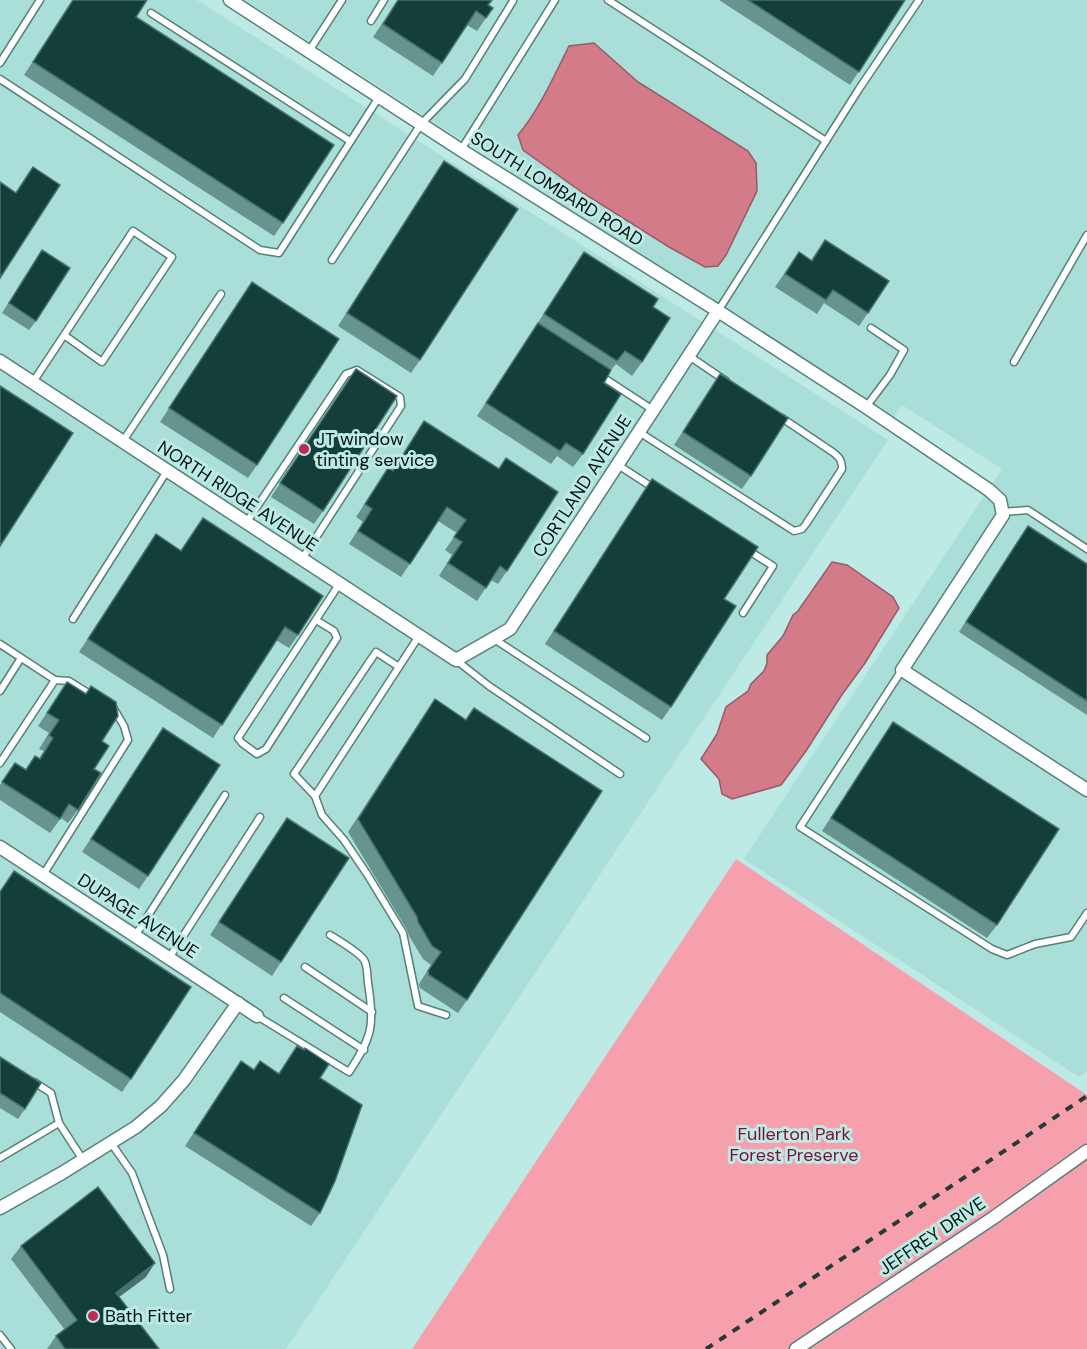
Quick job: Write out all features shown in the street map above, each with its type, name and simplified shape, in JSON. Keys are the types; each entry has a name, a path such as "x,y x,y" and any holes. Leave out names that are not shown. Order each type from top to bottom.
{"street":[{"name":"SOUTH LOMBARD ROAD","path":"238,2 460,150 718,311 866,407 989,490 1000,500 1002,512"},
{"name":"CORTLAND AVENUE","path":"456,660 510,629 718,311"},
{"name":"NORTH RIDGE AVENUE","path":"0,361 456,660"},
{"path":"1002,512 1003,515 902,670 1087,790"},
{"name":"DUPAGE AVENUE","path":"0,847 257,1016"},
{"path":"0,1208 136,1127 161,1106 184,1080 238,1003"},
{"name":"JEFFREY DRIVE","path":"796,1349 993,1218 1087,1151"}],"lane":[{"path":"0,63 40,0"},
{"path":"309,51 342,0"},
{"path":"371,21 384,0"},
{"path":"460,150 555,0"},
{"path":"608,0 826,141"},
{"path":"718,311 859,89 919,0"},
{"path":"332,260 421,124 465,79 513,1"},
{"path":"151,13 350,141"},
{"path":"0,79 260,250 279,253 379,97"},
{"path":"32,382 133,231 172,256 102,362 64,335"},
{"path":"1014,362 1087,235"},
{"path":"123,442 221,294"},
{"path":"866,407 890,375 904,350 871,328"},
{"path":"689,356 728,382"},
{"path":"246,523 346,374 357,370 400,397 401,406 302,559"},
{"path":"596,373 653,410"},
{"path":"639,432 794,531 802,529 806,524 842,469 842,463 834,453 776,414"},
{"path":"618,465 657,490"},
{"path":"74,619 167,471"},
{"path":"1002,512 1028,510 1087,549"},
{"path":"743,613 772,566 744,547"},
{"path":"316,620 334,632 337,638 266,749 257,754 242,744 238,738 340,583"},
{"path":"315,796 419,636"},
{"path":"494,639 646,738"},
{"path":"0,644 55,680 69,681 97,699"},
{"path":"399,667 376,652 294,774 315,796 322,815 367,873 403,933 418,1005 446,1015"},
{"path":"0,691 21,658"},
{"path":"456,660 489,686 620,774"},
{"path":"902,670 800,827 992,949 1007,955 1035,945 1071,937 1087,914"},
{"path":"0,763 55,680"},
{"path":"42,875 128,740 116,710 106,704"},
{"path":"135,936 225,795"},
{"path":"169,958 260,817"},
{"path":"257,1016 349,1072 363,1050 372,1029 365,961 330,934"},
{"path":"305,966 372,1012"},
{"path":"284,998 363,1050"},
{"path":"31,1080 51,1093 59,1123 83,1160"},
{"path":"0,1158 59,1123"},
{"path":"110,1143 132,1173 163,1256 170,1289"},
{"path":"0,1335 11,1349"}],"shaded area":[{"path":"0,0 197,0 888,440 286,1349 0,1349"},
{"path":"245,0 1087,0 1087,1071 1079,1077 744,859 1002,469 902,405 893,419"},
{"path":"594,43 638,82 748,151 756,163 757,191 726,255 718,266 705,267 669,247 583,193 523,150 518,135 539,104 569,46"},
{"path":"832,562 847,565 893,597 899,608 865,663 781,785 732,799 722,794 719,779 701,759 717,734 726,707 748,691 751,684 764,671 767,655 783,636 793,615"}],"green space":[{"name":"Fullerton Park Forest Preserve","path":"736,859 1087,1095 1087,1349 412,1349"}],"building":[{"path":"73,0 147,0 136,17 334,145 283,223 33,62"},
{"path":"398,0 492,0 488,5 493,8 486,18 476,11 442,63 383,24"},
{"path":"748,0 905,0 859,72"},
{"path":"444,161 518,209 420,360 347,313"},
{"path":"33,167 60,185 0,278 0,182 16,193"},
{"path":"825,240 889,281 868,313 833,290 826,300 785,274 799,252 812,261"},
{"path":"42,250 70,268 36,321 9,303"},
{"path":"584,252 658,299 653,307 670,318 642,362 625,351 617,361 544,314"},
{"path":"252,282 339,339 257,465 169,408"},
{"path":"538,323 611,370 604,383 621,394 583,454 566,443 560,451 486,403"},
{"path":"356,369 397,396 323,511 280,483"},
{"path":"720,374 788,418 751,476 683,432"},
{"path":"0,386 73,433 0,546"},
{"path":"424,421 499,469 506,458 558,492 507,571 500,566 486,588 448,563 462,542 454,537 466,520 447,507 410,564 358,531 372,509 365,504 388,468 393,471"},
{"path":"652,479 758,547 724,599 736,606 671,707 554,631"},
{"path":"203,518 323,596 298,635 285,627 222,725 88,639 156,534 181,551"},
{"path":"1028,526 1087,564 1087,701 966,622"},
{"path":"67,682 86,694 91,686 116,702 118,716 102,741 109,746 94,769 101,773 78,810 69,804 60,819 2,782 15,763 26,770 35,756 40,759 53,738 49,735 59,720 47,713"},
{"path":"435,699 466,720 474,708 602,791 467,1000 429,975 428,971 441,952 432,946 358,819"},
{"path":"893,722 1059,829 997,925 831,818"},
{"path":"163,728 220,765 148,876 91,839"},
{"path":"287,818 349,858 281,962 219,922"},
{"path":"14,871 191,987 131,1079 0,993 0,892"},
{"path":"297,1046 304,1050 305,1048 329,1064 320,1078 362,1105 335,1181 320,1213 194,1133 241,1061 254,1070 260,1061 279,1074"},
{"path":"0,1057 41,1083 25,1109 0,1093"},
{"path":"98,1187 155,1263 116,1293 159,1349 65,1349 56,1336 77,1320 21,1246"}],"railway":[{"path":"706,1349 1087,1096"}],"place":[{"name":"JT window tinting service","path":"304,449"},
{"name":"Bath Fitter","path":"93,1316"}]}
